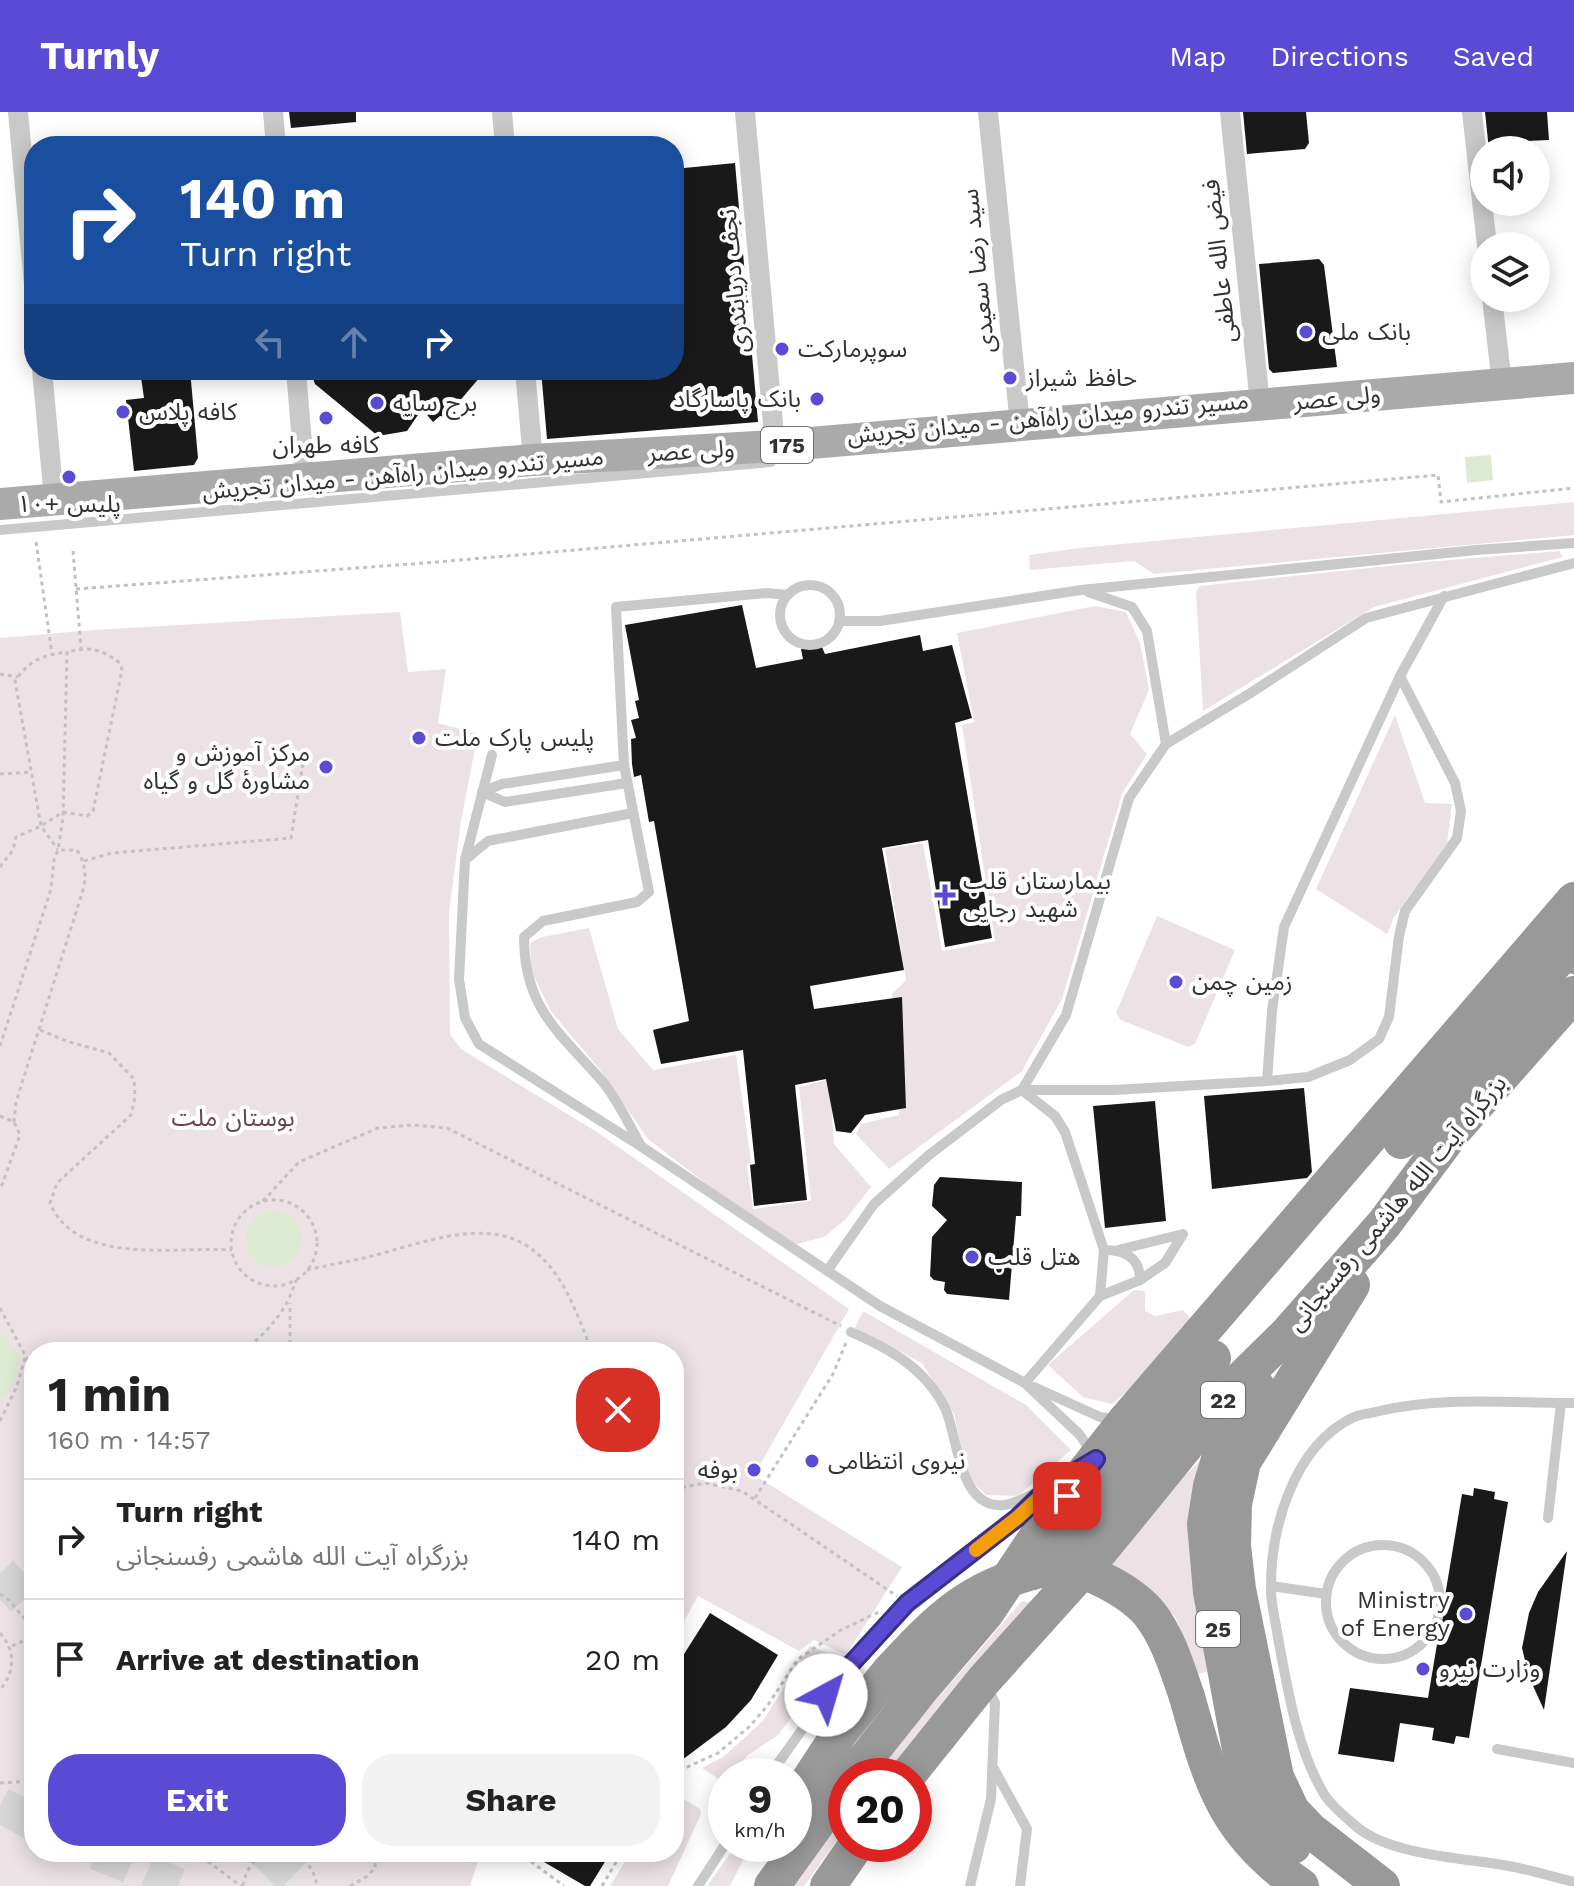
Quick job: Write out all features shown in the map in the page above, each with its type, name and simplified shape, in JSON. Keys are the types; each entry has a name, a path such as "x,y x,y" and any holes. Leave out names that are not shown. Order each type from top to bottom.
{"highway":[{"name":"22","path":"866,1758 986,1613 1052,1514 1126,1420 1574,900"},
{"name":"22","path":"986,1613 1057,1550 1167,1412 1574,941"},
{"path":"1523,960 1556,943 1565,945 1574,956"},
{"name":"بزرگراه آیت الله هاشمی رفسنجانی","path":"921,1758 984,1680 1101,1550 1237,1383 1288,1333 1384,1224 1454,1130 1572,992"},
{"path":"1382,1886 1310,1830 1292,1811 1276,1777 1258,1590 1233,1546 1234,1504 1243,1462 1318,1343 1384,1224"},
{"name":"25","path":"1288,1333 1224,1443 1211,1486 1205,1524 1211,1592 1241,1755 1262,1807 1306,1857 1344,1881 1363,1886"},
{"path":"812,1775 841,1731 932,1626 990,1585 1055,1566 1088,1572 1116,1586 1148,1611 1167,1642 1219,1797 1233,1821 1274,1868 1301,1886"},
{"path":"772,1886 828,1808"},
{"path":"750,1886 762,1862"},
{"path":"828,1886 845,1862"}],"main road":[{"name":"ولی عصر","path":"0,504 533,460 782,453 1020,425 1574,378"}],"street":[{"path":"18,112 24,177"},
{"path":"273,112 275,136"},
{"path":"502,112 504,136"},
{"name":"نجف دریابندری","path":"745,112 782,453"},
{"name":"سید رضا سعیدی","path":"988,112 1020,425"},
{"name":"فیض الله عاطفی","path":"1230,112 1260,404"},
{"path":"1472,112 1485,232"},
{"path":"1494,312 1502,384"},
{"path":"43,380 54,499"},
{"path":"297,380 305,479"},
{"path":"526,380 533,460"}],"lane":[{"name":"مسیر تندرو میدان راه‌آهن - میدان تجریش","path":"0,530 782,453"},
{"path":"839,621 880,621 1081,590 1574,543"},
{"path":"1022,1090 1066,1015 1129,798 1166,744 1366,618 1574,563"},
{"path":"805,585 824,588 837,602 839,621 829,638 811,645 792,639 785,632 780,612 788,595 805,585"},
{"path":"1081,590 1132,607 1147,631 1166,744"},
{"path":"642,1147 604,1083 568,1047 534,999 524,965 524,937 543,921 637,902 649,892 624,765 616,607 767,593 788,595"},
{"path":"1267,1081 1272,1011 1284,927 1400,676 1444,596"},
{"path":"827,1271 874,1204 929,1155 1001,1100 1022,1090 1114,1090 1308,1077 1350,1060 1379,1039 1389,1017 1405,911 1457,838 1461,811 1455,783 1400,676"},
{"path":"492,755 465,860 459,979 465,1018 479,1044 642,1147 880,1306 1025,1383 1100,1417 1126,1420"},
{"path":"482,792 502,784 624,765"},
{"path":"482,792 505,802 627,783"},
{"path":"465,860 488,841 633,813"},
{"path":"1022,1090 1055,1116 1065,1132 1104,1250 1100,1296"},
{"path":"1025,1383 1100,1296 1140,1280 1165,1263 1183,1234 1118,1250 1104,1250"},
{"path":"1118,1250 1132,1257 1137,1264 1140,1280"},
{"path":"851,1332 887,1347 916,1368 945,1408 965,1481 987,1503 1004,1505 1049,1487 1096,1459 1079,1434 1025,1383"},
{"path":"1574,1403 1446,1403 1391,1408 1353,1417 1325,1437 1300,1468 1280,1520 1273,1555 1258,1590 1306,1752 1325,1796 1361,1830 1425,1854 1510,1866 1574,1882"},
{"path":"1548,1518 1561,1403"},
{"path":"782,1758 841,1675 907,1603 1017,1518 1049,1487"},
{"path":"1382,1544 1402,1547 1419,1557 1432,1572 1439,1590 1440,1609 1435,1626 1425,1641 1411,1652 1394,1658 1376,1659 1358,1654 1343,1643 1329,1620 1326,1594 1333,1573 1346,1557 1363,1547 1382,1544"},
{"path":"1258,1590 1326,1594"},
{"path":"970,1886 991,1799 995,1703 984,1680"},
{"path":"1497,1749 1574,1763"},
{"path":"993,1767 1027,1829 1020,1886"},
{"path":"698,1886 714,1862"}],"path":[{"path":"76,589 469,559 1438,475 1441,502 1574,488"},
{"path":"36,542 52,654"},
{"path":"73,551 81,648"},
{"path":"0,867 13,850 16,837 41,826 63,812 87,816 93,811 122,670 120,663 99,649 81,648 36,658 15,681 41,826 58,850"},
{"path":"0,1046 51,889 58,850 63,812 67,652"},
{"path":"0,674 18,677"},
{"path":"84,861 112,853 291,838 303,763"},
{"path":"0,774 31,772"},
{"path":"0,1190 20,1135 14,1122 16,1102 81,899 86,872 77,850 58,850"},
{"path":"0,1022 8,1023"},
{"path":"40,1030 109,1053 134,1079 135,1097 131,1115 57,1183 50,1203 54,1214 66,1227 91,1239 136,1251 232,1250"},
{"path":"0,1116 14,1122"},
{"path":"263,1201 299,1162 378,1128 412,1125 447,1128 851,1332 833,1374 755,1498"},
{"path":"277,1200 290,1203 310,1220 317,1246 314,1259 296,1280 270,1286 245,1275 236,1263 232,1250 231,1237 235,1225 252,1206 277,1200"},
{"path":"307,1270 467,1234 506,1235 526,1245 548,1264 564,1286 588,1342"},
{"path":"290,1342 290,1303 296,1280"},
{"path":"256,1342 290,1303"},
{"path":"0,1308 24,1353"},
{"path":"0,1421 24,1363"},
{"path":"684,1488 714,1484 742,1491 907,1603"},
{"path":"0,1594 24,1618"},
{"path":"685,1768 718,1753 749,1727 768,1705 798,1659 841,1630 882,1610 907,1603"},
{"path":"0,1633 10,1646 12,1666 9,1678 0,1690"},
{"path":"10,1646 24,1640"},
{"path":"0,1783 24,1782"},
{"path":"209,1862 242,1886 253,1862"},
{"path":"306,1862 311,1867 318,1886"},
{"path":"350,1886 366,1877 375,1868 375,1862"},
{"path":"532,1862 564,1886"},
{"path":"602,1886 616,1862"}],"green space":[{"path":"1574,502 1574,535 1154,574 1134,561 1030,570 1029,555 1079,548"},
{"path":"1559,551 1563,557 1374,607 1203,711 1196,592 1200,586"},
{"path":"1095,606 1126,612 1140,643 1149,690 1130,734 1147,754 1122,794 1062,999 1022,1071 889,1169 856,1134 861,1124 899,1115 892,994 906,980 885,849 923,843 942,951 995,941 962,725 974,722 957,633"},
{"name":"بوستان ملت","path":"400,612 408,672 446,669 438,723 478,734 461,821 449,913 450,1034 461,1049 597,1132 849,1309 754,1475 902,1567 846,1655 814,1640 799,1651 698,1596 684,1621 684,1342 24,1342 24,1862 478,1862 470,1886 0,1886 0,638"},
{"path":"1395,715 1425,803 1452,804 1447,843 1394,917 1387,934 1316,889"},
{"name":"زمین چمن","path":"1157,916 1235,950 1195,1044 1188,1047 1121,1020 1116,1013"},
{"path":"589,928 618,1029 653,1070 736,1055 751,1161 747,1165 753,1209 811,1201 799,1087 830,1079 834,1144 871,1187 846,1219 824,1237 793,1245 756,1222 648,1139 600,1070 550,1010 531,970 530,943 542,937"},
{"path":"1134,1290 1145,1291 1145,1311 1155,1316 1183,1310 1194,1323 1165,1358 1112,1404 1083,1397 1048,1365"},
{"path":"863,1311 1026,1405 1071,1450 1018,1496 986,1495 968,1477 954,1414 922,1363 855,1328"},
{"path":"1200,1460 1191,1503 1213,1670 1198,1674 1175,1616 1127,1573 1106,1560"},
{"path":"1022,1601 1033,1603 902,1758 886,1758"},
{"path":"810,1646 837,1657 778,1735 745,1758 721,1758 763,1721"},
{"path":"684,1799 700,1809 701,1814 684,1851"},
{"path":"828,1832 828,1853 804,1886 788,1886 806,1862 812,1862 812,1853"},
{"path":"625,1862 679,1862 668,1886 610,1886"},
{"path":"724,1862 742,1862 730,1886 707,1886"}],"shaded area":[{"path":"1491,455 1493,480 1467,483 1465,457"},
{"path":"274,1211 294,1219 302,1239 294,1259 274,1267 254,1259 246,1239 254,1219"},
{"path":"0,1332 19,1354 13,1385 0,1399"}],"building":[{"path":"289,112 356,112 356,122 291,128"},
{"path":"1243,112 1306,112 1309,143 1305,149 1247,154"},
{"path":"1485,112 1547,112 1549,136 1488,136"},
{"path":"735,163 758,422 547,439 542,380 684,380 684,168"},
{"path":"1319,259 1324,265 1337,367 1273,373 1269,369 1259,264"},
{"path":"141,380 191,380 198,458 194,465 134,471 126,400 144,398"},
{"name":"برج سایه","path":"314,380 477,380 446,417 440,416 433,422 422,409 407,431 378,436"},
{"path":"742,605 756,668 803,659 801,649 821,645 825,654 920,635 923,651 952,645 972,718 955,723 992,938 945,947 928,840 882,848 904,970 810,986 814,1009 902,997 906,1108 865,1115 851,1133 836,1131 826,1079 795,1085 807,1200 754,1206 750,1165 755,1164 743,1050 661,1064 653,1030 689,1021 654,821 649,822 641,775 634,777 631,739 636,738 631,720 639,718 635,701 639,700 625,625"},
{"path":"1304,1088 1312,1172 1307,1178 1212,1189 1204,1096"},
{"path":"1155,1101 1166,1221 1105,1228 1093,1106"},
{"name":"هتل قلب","path":"940,1177 1022,1182 1021,1216 1016,1216 1009,1300 947,1294 945,1282 930,1276 932,1237 947,1220 932,1206 934,1185"},
{"name":"Ministry of Energy","path":"1474,1488 1495,1492 1494,1499 1508,1502 1469,1738 1456,1736 1454,1744 1432,1740 1434,1728 1400,1723 1394,1762 1338,1754 1350,1688 1428,1698 1462,1494 1473,1496"},
{"path":"1567,1551 1544,1710 1529,1677 1522,1648 1529,1613 1538,1592"},
{"path":"710,1613 778,1655 751,1700 726,1727 684,1758 684,1654"},
{"path":"544,1862 605,1862 590,1886"}],"tunnel":[{"path":"0,1573 24,1599"},
{"path":"0,1805 24,1818"},
{"path":"121,1862 178,1886"},
{"path":"277,1862 302,1886"}],"slow traffic":[{"path":"976,1550 1039,1498"}],"place":[{"name":"بانک ملی","path":"1306,332"},
{"name":"سوپرمارکت","path":"782,349"},
{"name":"حافظ شیراز","path":"1010,378"},
{"name":"بانک پاسارگاد","path":"817,399"},
{"name":"برج سایه","path":"377,403"},
{"name":"کافه پلاس","path":"123,412"},
{"name":"کافه طهران","path":"326,418"},
{"name":"پلیس +۱۰","path":"69,477"},
{"name":"پلیس پارک ملت","path":"419,738"},
{"name":"مرکز آموزش و مشاورهٔ گل و گیاه","path":"326,767"},
{"name":"بیمارستان قلب شهید رجایی","path":"945,895"},
{"name":"زمین چمن","path":"1176,982"},
{"name":"هتل قلب","path":"972,1257"},
{"name":"نیروی انتظامی","path":"812,1461"},
{"name":"بوفه","path":"754,1470"},
{"name":"Ministry of Energy","path":"1466,1614"},
{"name":"وزارت نیرو","path":"1423,1669"}],"route":[{"path":"826,1695 907,1603 1017,1518 1049,1487 1096,1459 1067,1496"}]}
